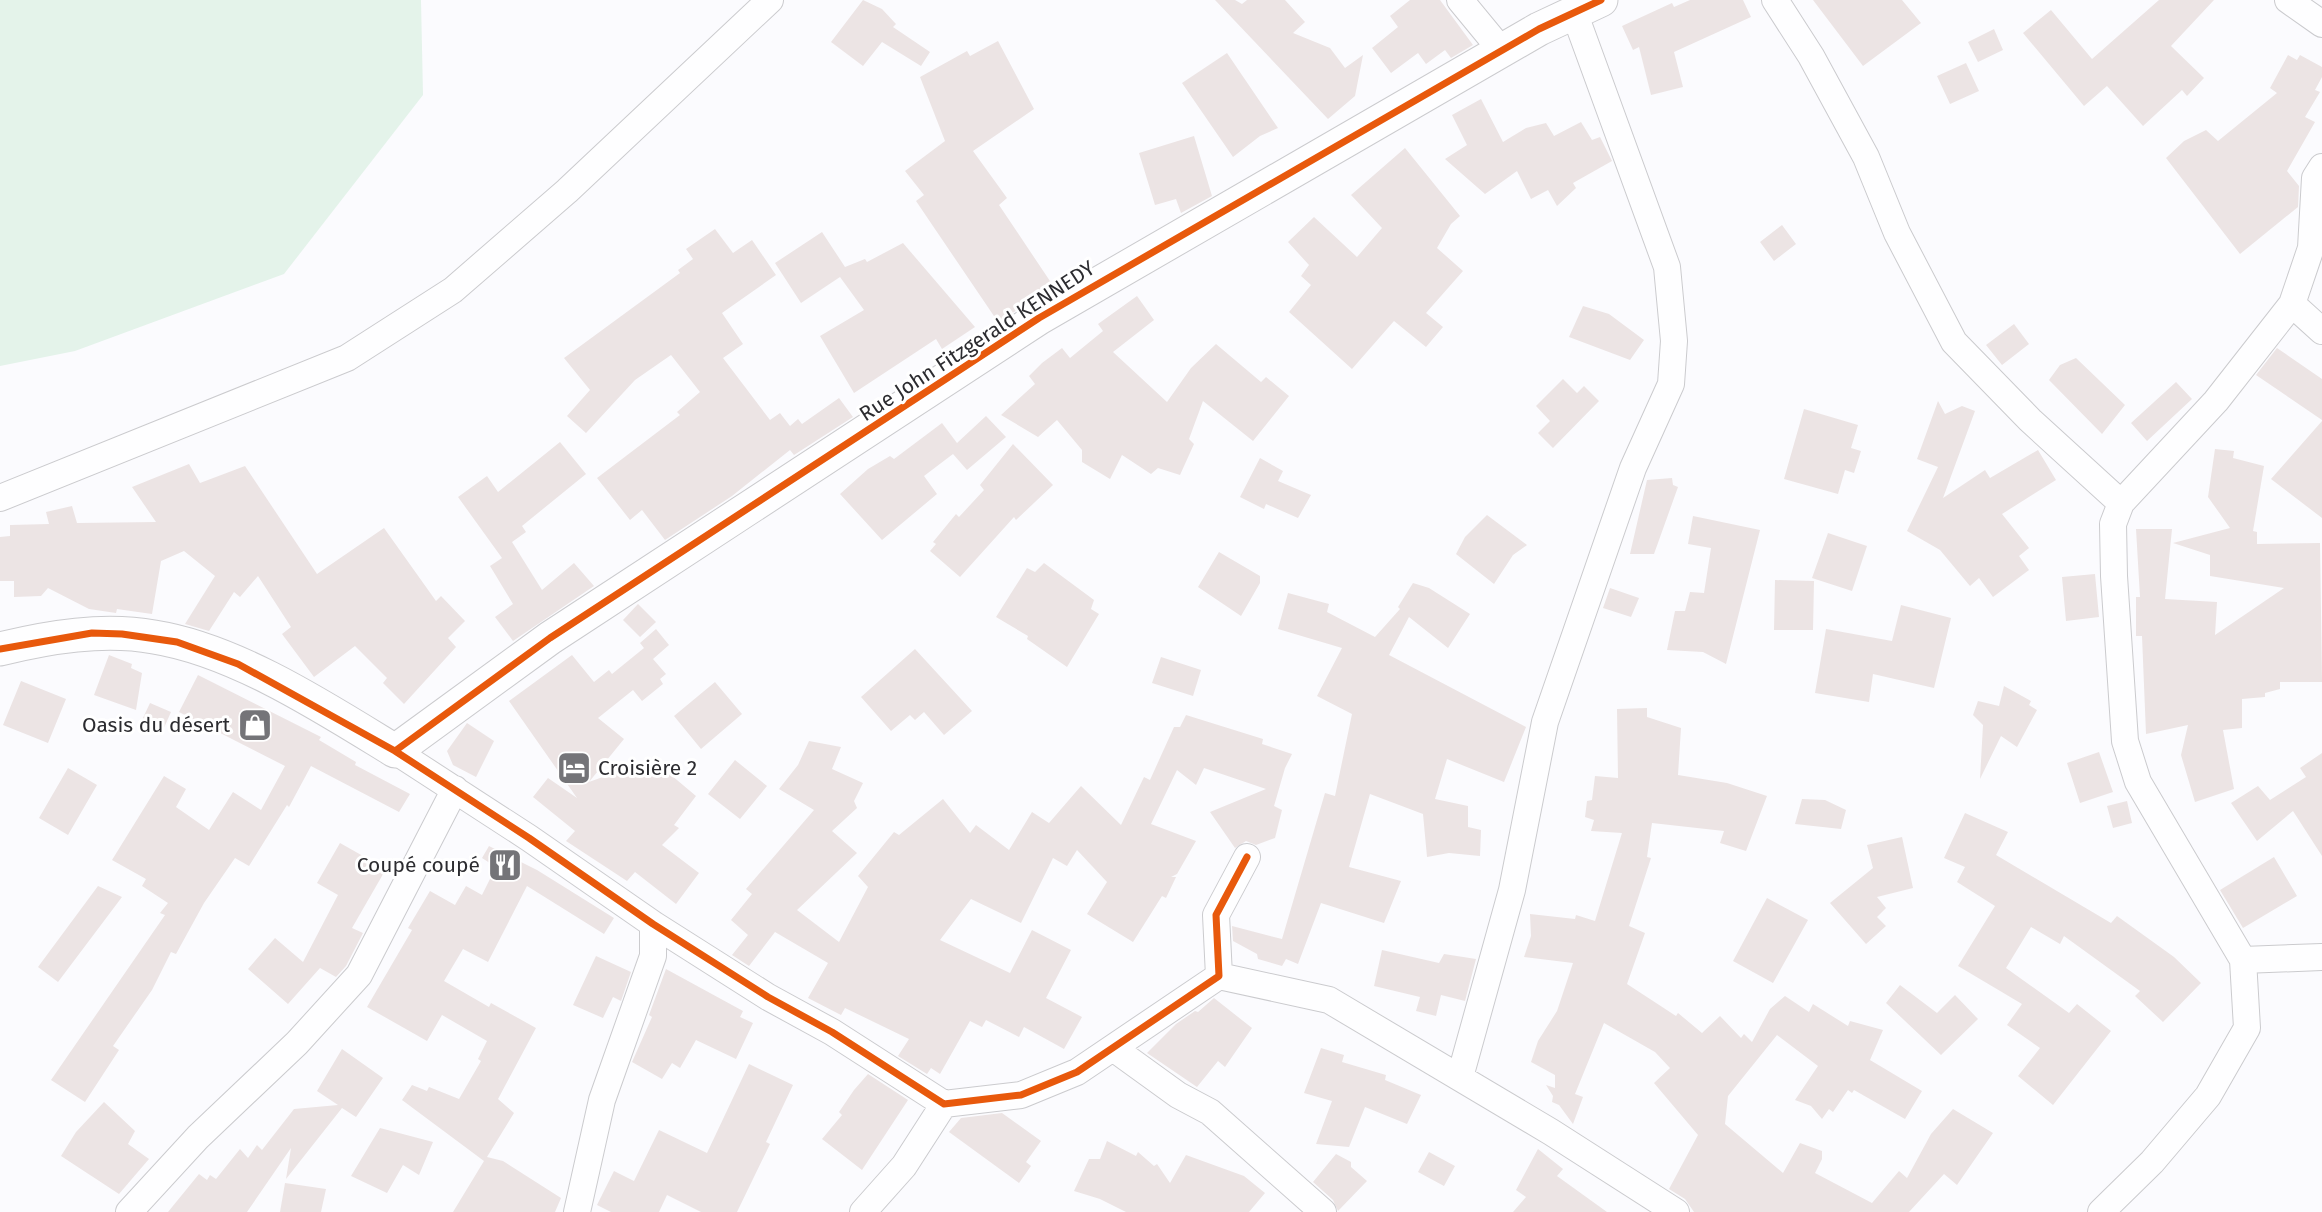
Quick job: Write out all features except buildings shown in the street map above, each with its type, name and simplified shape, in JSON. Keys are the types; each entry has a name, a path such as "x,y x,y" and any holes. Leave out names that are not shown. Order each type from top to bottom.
{"street":[{"path":"0,498 347,358 453,290 567,191 770,0"},
{"path":"1461,0 1502,51"},
{"path":"1775,0 1811,56 1866,157 1897,233 1954,342 2030,420 2121,503"},
{"path":"2288,0 2322,24"},
{"path":"1460,1077 1512,890 1545,722 1633,468 1671,384 1674,341 1667,267 1588,6"},
{"name":"Rue John Fitzgerald KENNEDY","path":"395,751 550,638 1039,318 1502,51 1588,6"},
{"path":"2101,1212 2152,1162 2208,1096 2247,1028 2243,960 2138,782 2125,741 2114,588 2113,524 2121,503 2216,401 2292,304 2311,248 2315,178 2322,167"},
{"path":"2292,304 2322,331"},
{"path":"0,649 92,633 154,636 238,664 395,751 653,924 768,997 832,1032 944,1104 1021,1095 1077,1072 1219,976 1329,1000 1460,1077 1676,1212"},
{"path":"129,1212 198,1137 297,1043 359,975 455,789"},
{"path":"1219,976 1216,915 1247,857"},
{"path":"576,1212 602,1100 653,956 653,924"},
{"path":"2243,960 2322,957"},
{"path":"1113,1048 1178,1095 1210,1112 1323,1212"},
{"path":"863,1212 904,1166 944,1104"}],"shaded area":[{"path":"0,0 421,0 423,95 284,274 75,351 0,366"}],"cycle path":[{"path":"395,751 550,638 1039,318 1539,29 1601,0"},
{"path":"0,649 92,633 122,634 177,642 238,664 395,751 529,838 653,924 768,997 832,1032 944,1104 1021,1095 1077,1072 1219,976 1216,915 1247,857"}],"place":[{"name":"Oasis du désert","path":"255,725"},
{"name":"Croisière 2","path":"574,768"},
{"name":"Coupé coupé","path":"505,865"}]}
